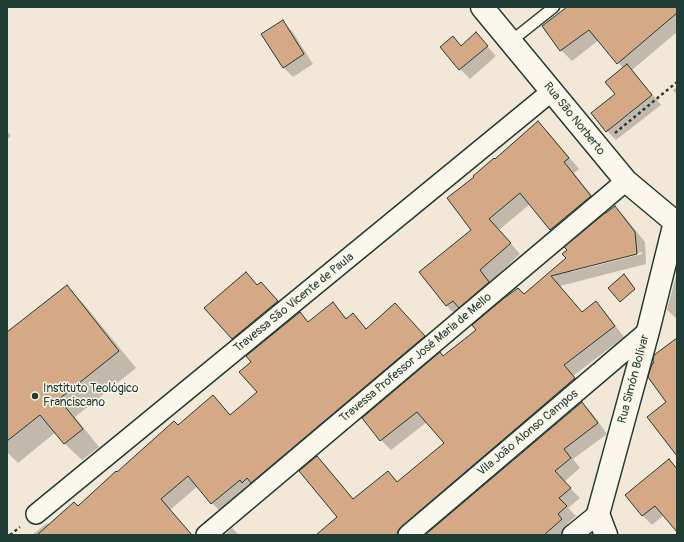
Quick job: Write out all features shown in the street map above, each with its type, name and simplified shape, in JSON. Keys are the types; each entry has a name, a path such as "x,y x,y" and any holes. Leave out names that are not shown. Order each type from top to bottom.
{"street":[{"name":"Rua São Norberto","path":"482,7 626,180 676,223"},
{"name":"Travessa São Vicente de Paula","path":"36,514 552,91"},
{"name":"Travessa Professor José Maria de Mello","path":"206,535 626,180"},
{"name":"Rua Simón Bolívar","path":"598,514 676,223"},
{"name":"Vila João Alonso Campos","path":"408,535 648,331"},
{"path":"572,535 598,514 606,535"}],"lane":[{"path":"510,42 554,7"}],"path":[{"path":"599,149 610,137 677,82"}],"building":[{"path":"567,7 677,7 677,13 617,64 589,30 560,51 542,26"},
{"path":"283,20 304,54 283,68 261,34"},
{"path":"476,32 488,46 459,70 440,47 453,36 461,46"},
{"path":"627,64 652,95 606,132 591,113 615,94 605,82"},
{"path":"538,121 569,158 564,162 591,196 550,230 520,193 489,219 511,243 480,270 489,282 459,308 453,301 446,306 419,272 471,230 447,198 474,177 473,176 494,158 495,159"},
{"path":"615,206 635,232 637,254 551,276 582,312 596,301 615,326 564,365 575,378 401,527 397,535 316,535 337,517 299,471 317,456 353,499 388,471 397,482 444,443 417,412 380,441 362,418 440,352 443,356 476,330 472,325 503,299 518,288 524,294 566,258 562,254 567,250 564,247"},
{"path":"246,272 257,285 261,282 278,301 232,339 204,308"},
{"path":"624,274 635,289 620,302 608,288"},
{"name":"Instituto Teológico Franciscano","path":"67,285 119,351 59,399 83,429 64,444 40,415 7,441 7,332"},
{"path":"333,302 346,319 353,313 366,329 395,303 425,336 251,483 247,478 242,483 240,480 211,504 188,476 161,499 192,535 37,535 74,502 78,506 174,421 178,425 213,395 230,415 257,392 239,372 251,362 246,356 300,312 308,322"},
{"path":"677,338 677,456 647,417 666,402 648,377 652,364 654,363 654,355"},
{"path":"582,402 598,423 564,449 571,458 555,471 571,488 559,498 567,506 558,514 562,519 544,535 425,535"},
{"path":"669,459 677,469 677,532 655,506 642,516 625,495"}],"place":[{"name":"Instituto Teológico Franciscano","path":"35,396"}]}
